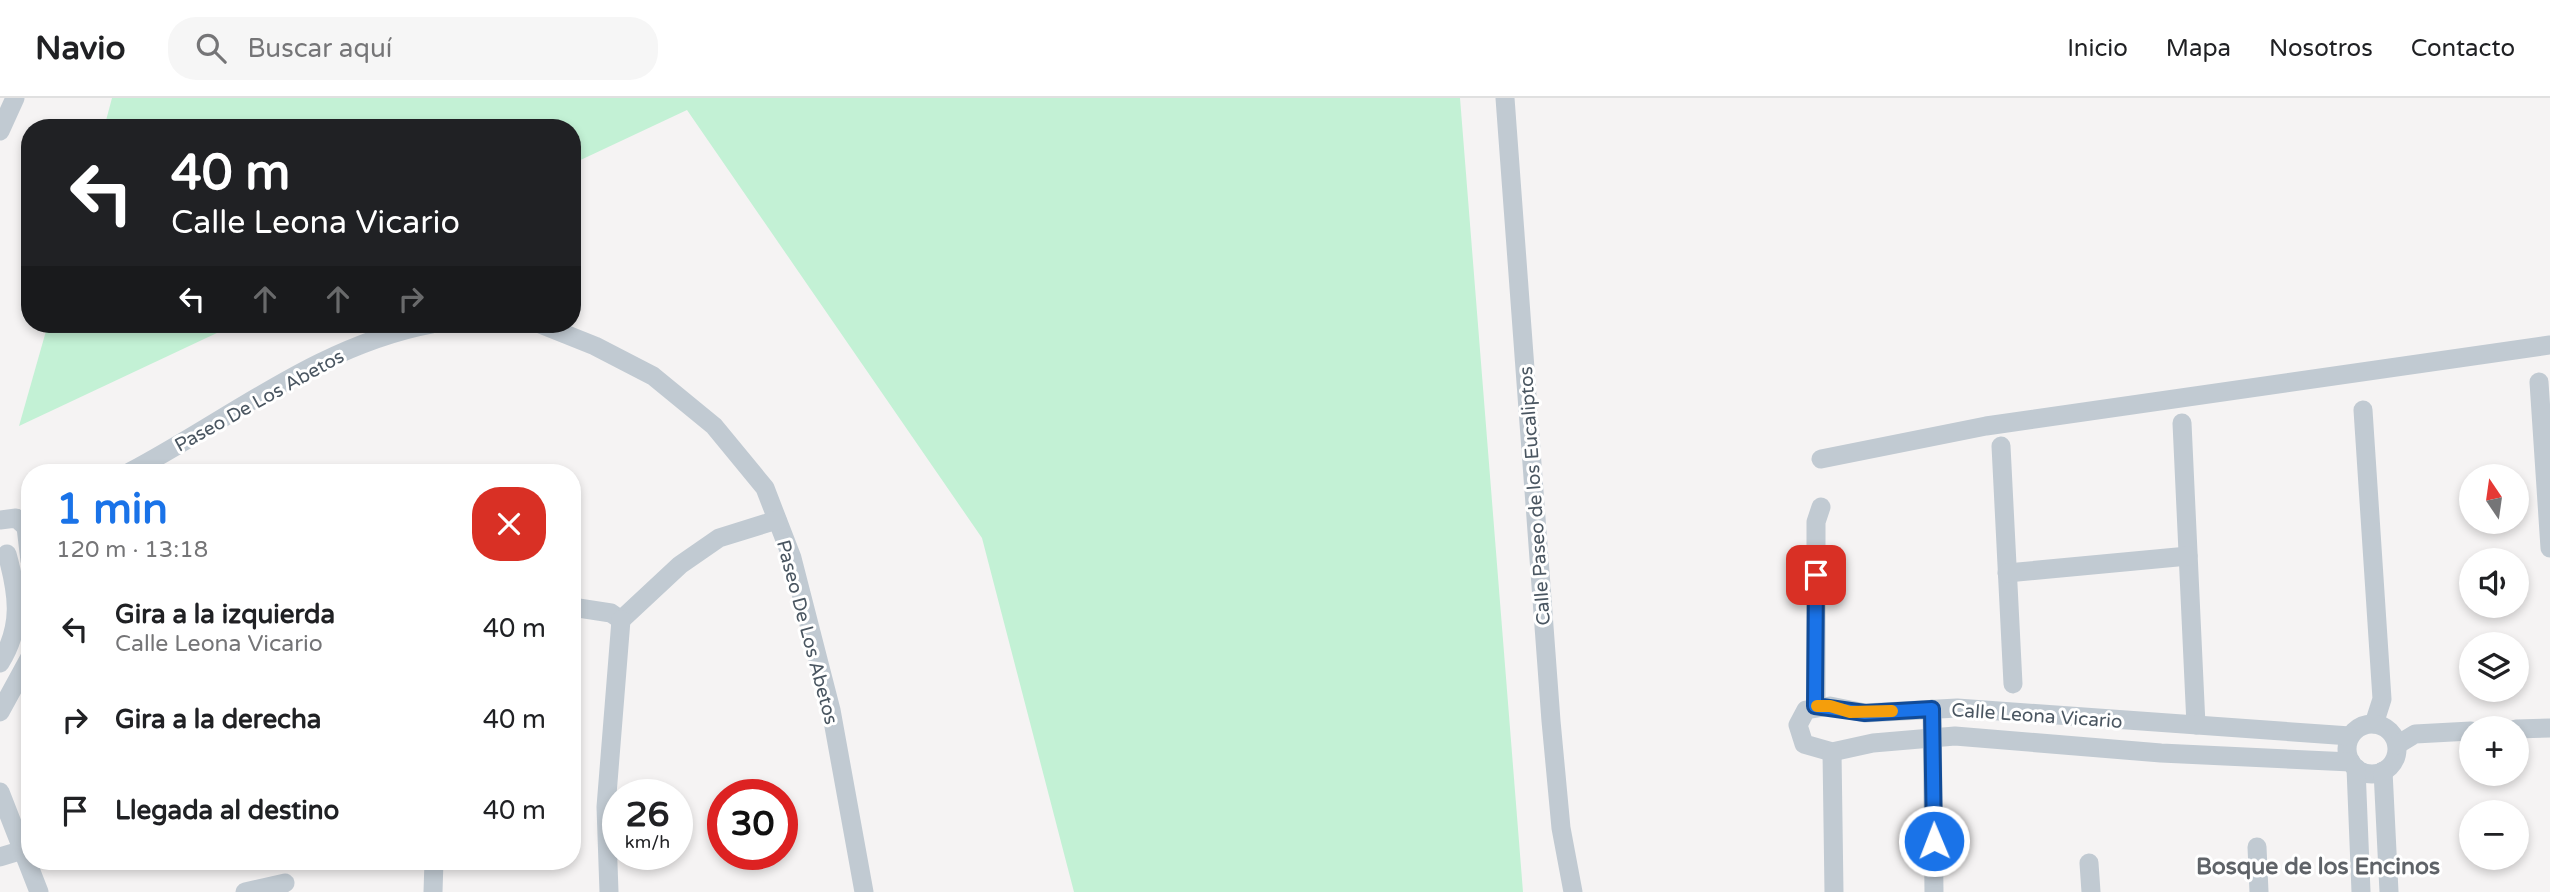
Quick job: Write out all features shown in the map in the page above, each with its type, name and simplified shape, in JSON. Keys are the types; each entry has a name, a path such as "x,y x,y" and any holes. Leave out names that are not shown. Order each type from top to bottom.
{"street":[{"path":"0,131 15,98"},
{"name":"Calle Paseo de los Eucaliptos","path":"1505,98 1551,721 1561,828 1573,892"},
{"name":"Paseo De Los Abetos","path":"144,464 302,372 362,344 400,333"},
{"name":"Paseo De Los Abetos","path":"563,333 596,346 653,376 714,426 765,488 792,558 831,710 864,892"},
{"path":"1821,459 1945,433 2550,345"},
{"path":"2539,382 2550,548"},
{"path":"2363,410 2382,699 2374,724"},
{"path":"2182,423 2196,725"},
{"path":"2001,446 2013,684"},
{"path":"1821,507 1816,522 1815,706 1801,716 1799,735 1804,744 1832,752 1834,892"},
{"path":"0,520 16,518 21,527"},
{"path":"609,892 606,807 621,620 680,565 719,538 778,520"},
{"path":"0,663 15,632 18,610 4,553"},
{"path":"2007,573 2188,556"},
{"path":"581,608 611,613 621,620"},
{"path":"4,705 21,674"},
{"path":"4,705 21,696"},
{"name":"Calle Leona Vicario","path":"1815,706 1865,713 1957,708 2350,736"},
{"path":"1932,709 1934,892"},
{"path":"2161,753 2164,723"},
{"path":"2353,765 2373,774 2383,771 2396,755 2397,745 2389,730 2374,724 2361,726 2350,736 2347,754 2353,765 2361,892"},
{"path":"2529,729 2550,728"},
{"path":"2397,745 2415,734 2459,732"},
{"name":"Calle Leona Vicario","path":"1832,752 1873,743 1955,736 2353,765"},
{"path":"2383,771 2389,892"},
{"path":"0,792 21,845"},
{"path":"2257,847 2259,892"},
{"path":"0,857 21,851"},
{"path":"2090,863 2091,892"},
{"path":"31,870 39,892"},
{"path":"433,892 434,870"},
{"path":"245,892 285,883"}],"green space":[{"path":"112,98 1460,98 1523,892 1074,892 982,538 687,110 581,160 581,119 106,119"},
{"path":"45,333 217,333 19,426"}],"slow traffic":[{"path":"1817,706 1865,713 1892,711"}],"district":[{"name":"Bosque de los Encinos","path":"2318,866"}],"route":[{"path":"1816,575 1815,706 1865,713 1932,709 1934,841"}]}
